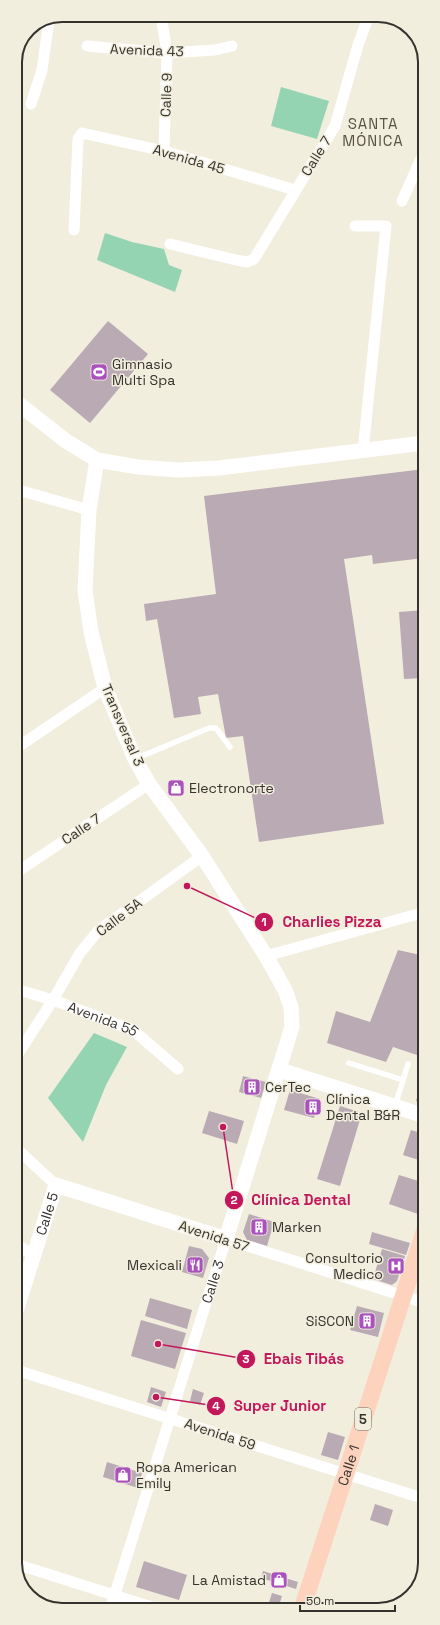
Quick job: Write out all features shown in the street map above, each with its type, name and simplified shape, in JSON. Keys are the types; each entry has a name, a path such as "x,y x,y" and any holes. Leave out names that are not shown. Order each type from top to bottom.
{"main road":[{"name":"Calle 1","path":"304,1603 418,1251"}],"street":[{"name":"Calle 9","path":"162,22 167,53 164,151"},
{"name":"Calle 7","path":"170,244 247,262 254,259 295,190 336,126 358,45 366,22"},
{"path":"31,104 42,70 48,24"},
{"name":"Avenida 43","path":"87,46 167,53 215,50 232,46"},
{"name":"Avenida 45","path":"74,230 78,139 82,133 164,151 295,190"},
{"path":"402,201 418,165"},
{"path":"355,226 386,226 363,451"},
{"path":"22,406 66,441 97,460 138,467 178,470 219,468 418,444"},
{"name":"Transversal 3","path":"97,460 89,510 85,590 90,632 106,688 135,759 149,784 202,856 266,956"},
{"path":"22,491 89,510"},
{"path":"22,744 106,688"},
{"name":"Calle 7","path":"22,869 149,784"},
{"name":"Calle 5A","path":"22,1048 53,1000 80,953 98,931 202,856"},
{"path":"266,956 418,914"},
{"name":"Calle 3","path":"112,1603 280,1070 292,1027 291,1007 285,990 266,956"},
{"name":"Avenida 55","path":"22,991 53,1000 133,1030 178,1069"},
{"path":"280,1070 418,1114"},
{"name":"Avenida 57","path":"22,1154 56,1185 418,1301"},
{"name":"Calle 5","path":"22,1292 56,1185"},
{"path":"22,1248 33,1256"},
{"name":"Avenida 59","path":"22,1372 418,1497"},
{"path":"22,1566 139,1603"}],"lane":[{"path":"135,759 209,728 216,728 230,747"},
{"path":"349,1063 403,1080"},
{"path":"394,1107 408,1064"}],"green space":[{"path":"281,87 329,101 317,139 271,126"},
{"path":"105,233 132,242 164,249 169,265 182,270 175,292 97,260"},
{"path":"94,1033 127,1047 106,1085 83,1142 48,1098"}],"building":[{"name":"Gimnasio Multi Spa","path":"108,321 148,354 90,423 50,390"},
{"path":"418,470 418,559 373,564 372,555 344,559 384,824 259,842 243,736 226,738 218,694 198,697 201,714 174,718 157,619 146,621 144,604 216,594 204,496"},
{"path":"418,610 418,678 404,679 399,612"},
{"path":"398,950 418,954 418,1055 393,1047 386,1062 327,1043 336,1011 370,1022"},
{"name":"CerTec","path":"243,1076 266,1082 261,1098 239,1092"},
{"path":"290,1090 320,1099 314,1118 284,1110"},
{"path":"340,1106 362,1113 340,1186 317,1179"},
{"path":"209,1111 244,1121 237,1144 202,1133"},
{"path":"411,1130 418,1132 418,1160 403,1155"},
{"path":"399,1175 418,1181 418,1214 389,1204"},
{"name":"Marken","path":"249,1214 274,1222 267,1246 247,1240 243,1232"},
{"path":"372,1232 410,1243 406,1255 369,1244"},
{"name":"Mexicali","path":"189,1246 202,1249 209,1258 203,1278 182,1272"},
{"path":"382,1249 405,1256 397,1281 392,1285 373,1279"},
{"path":"150,1298 192,1310 187,1329 145,1316"},
{"name":"SiSCON","path":"357,1306 384,1313 378,1337 350,1330"},
{"path":"141,1320 186,1333 175,1369 131,1356"},
{"path":"151,1387 166,1392 161,1407 147,1402"},
{"path":"193,1389 204,1393 200,1405 190,1401"},
{"path":"328,1432 345,1437 338,1460 321,1455"},
{"name":"Ropa American Emily","path":"107,1462 142,1473 138,1488 103,1477"},
{"path":"375,1504 393,1510 388,1526 370,1520"},
{"path":"144,1561 187,1575 179,1600 136,1587"},
{"name":"La Amistad","path":"263,1571 298,1582 296,1589 261,1578"},
{"path":"272,1593 282,1596 280,1603 269,1603"}],"place":[{"name":"Gimnasio Multi Spa","path":"99,372"},
{"name":"Electronorte","path":"176,788"},
{"name":"Charlies Pizza","path":"187,886"},
{"name":"CerTec","path":"252,1087"},
{"name":"Clínica Dental B&R","path":"313,1107"},
{"name":"Clínica Dental","path":"223,1127"},
{"name":"Marken","path":"259,1227"},
{"name":"Mexicali","path":"195,1265"},
{"name":"Consultorio Medico","path":"396,1266"},
{"name":"SiSCON","path":"367,1321"},
{"name":"Ebais Tibás","path":"158,1344"},
{"name":"Super Junior","path":"156,1397"},
{"name":"Ropa American Emily","path":"123,1475"},
{"name":"La Amistad","path":"279,1580"}],"district":[{"name":"SANTA MÓNICA","path":"373,132"}]}
